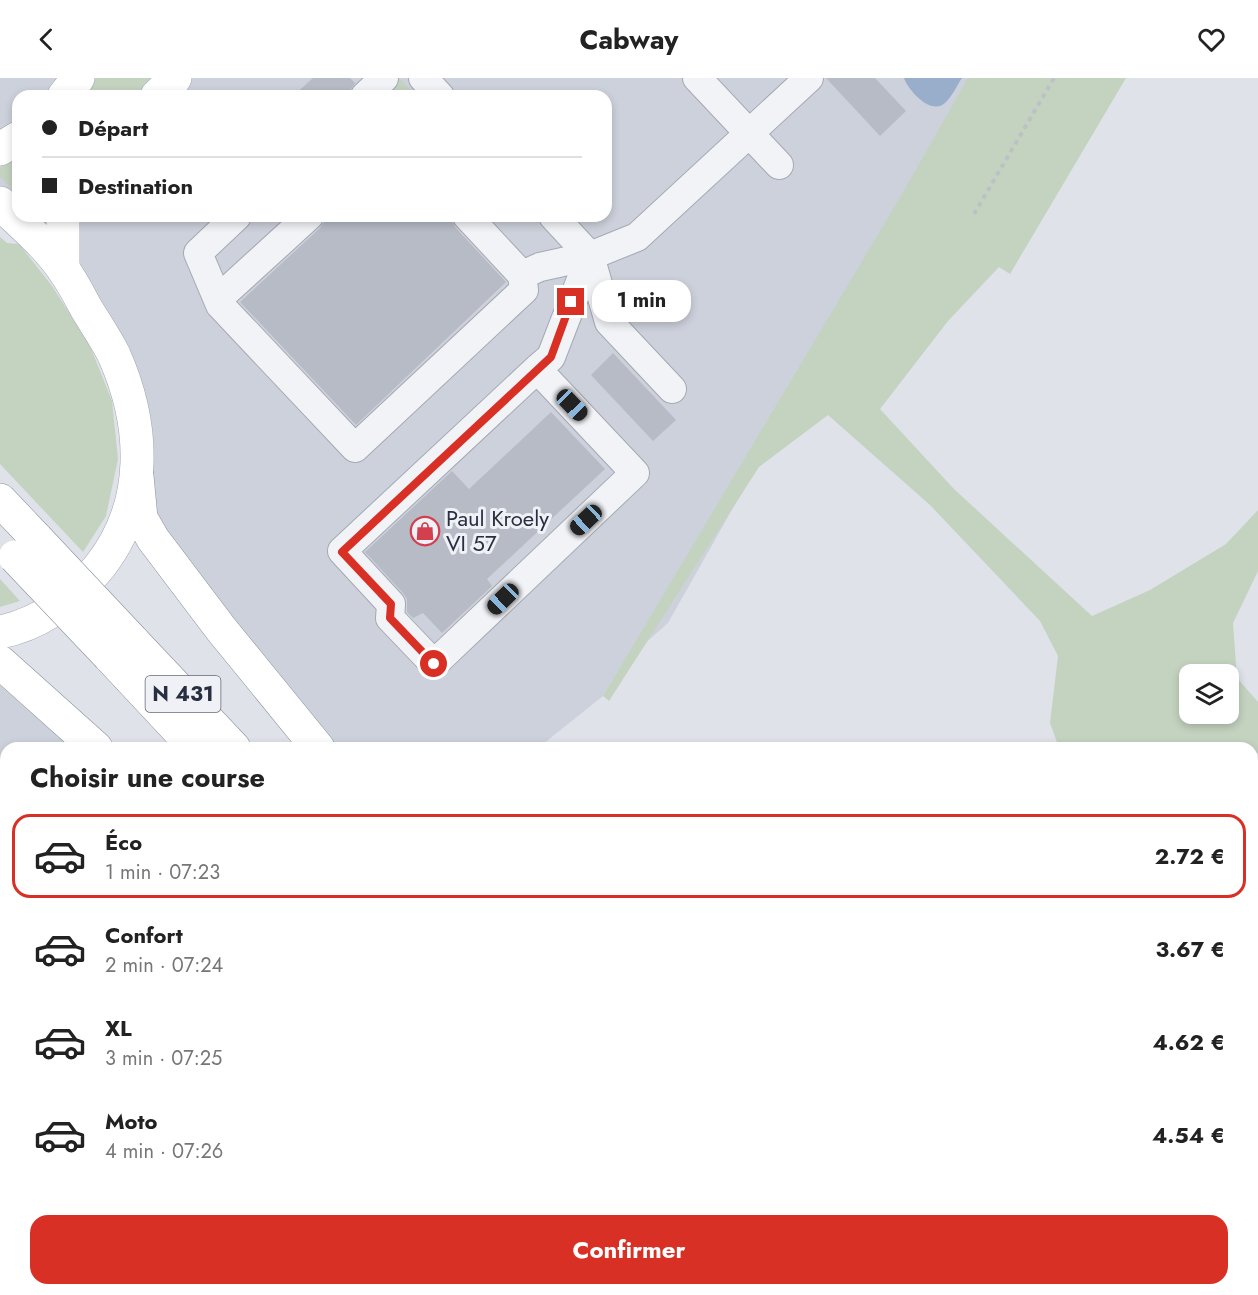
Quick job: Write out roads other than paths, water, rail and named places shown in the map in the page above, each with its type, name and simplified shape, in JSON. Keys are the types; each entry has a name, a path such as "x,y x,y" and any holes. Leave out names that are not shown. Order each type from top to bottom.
{"main road":[{"path":"69,90 78,78"},
{"path":"163,90 175,78"},
{"path":"0,203 12,215"},
{"path":"20,222 63,268 113,353 132,412 137,444 141,518 153,539 221,629 313,742"},
{"path":"63,222 63,268"},
{"path":"0,632 58,609 85,585 120,537 130,511 137,476"},
{"name":"N 431","path":"0,500 17,546 121,648 227,742"},
{"name":"N 431","path":"121,648 191,742"},
{"path":"0,662 89,742"}],"street":[{"path":"371,90 384,78"},
{"path":"423,78 434,90"},
{"path":"697,78 779,165"},
{"path":"522,275 540,267 590,255 636,237 809,78"},
{"path":"231,222 198,253 220,305 355,448 524,290 522,275 473,222"},
{"path":"218,299 302,222"},
{"path":"559,222 590,255 609,322 672,389"},
{"path":"537,369 635,473 434,664 390,618 391,604 342,552 537,369 551,357 590,255"}],"water":[{"path":"904,78 962,78 945,103 933,106 915,95"}],"place":[{"name":"Paul Kroely VI 57","path":"425,531"}]}
